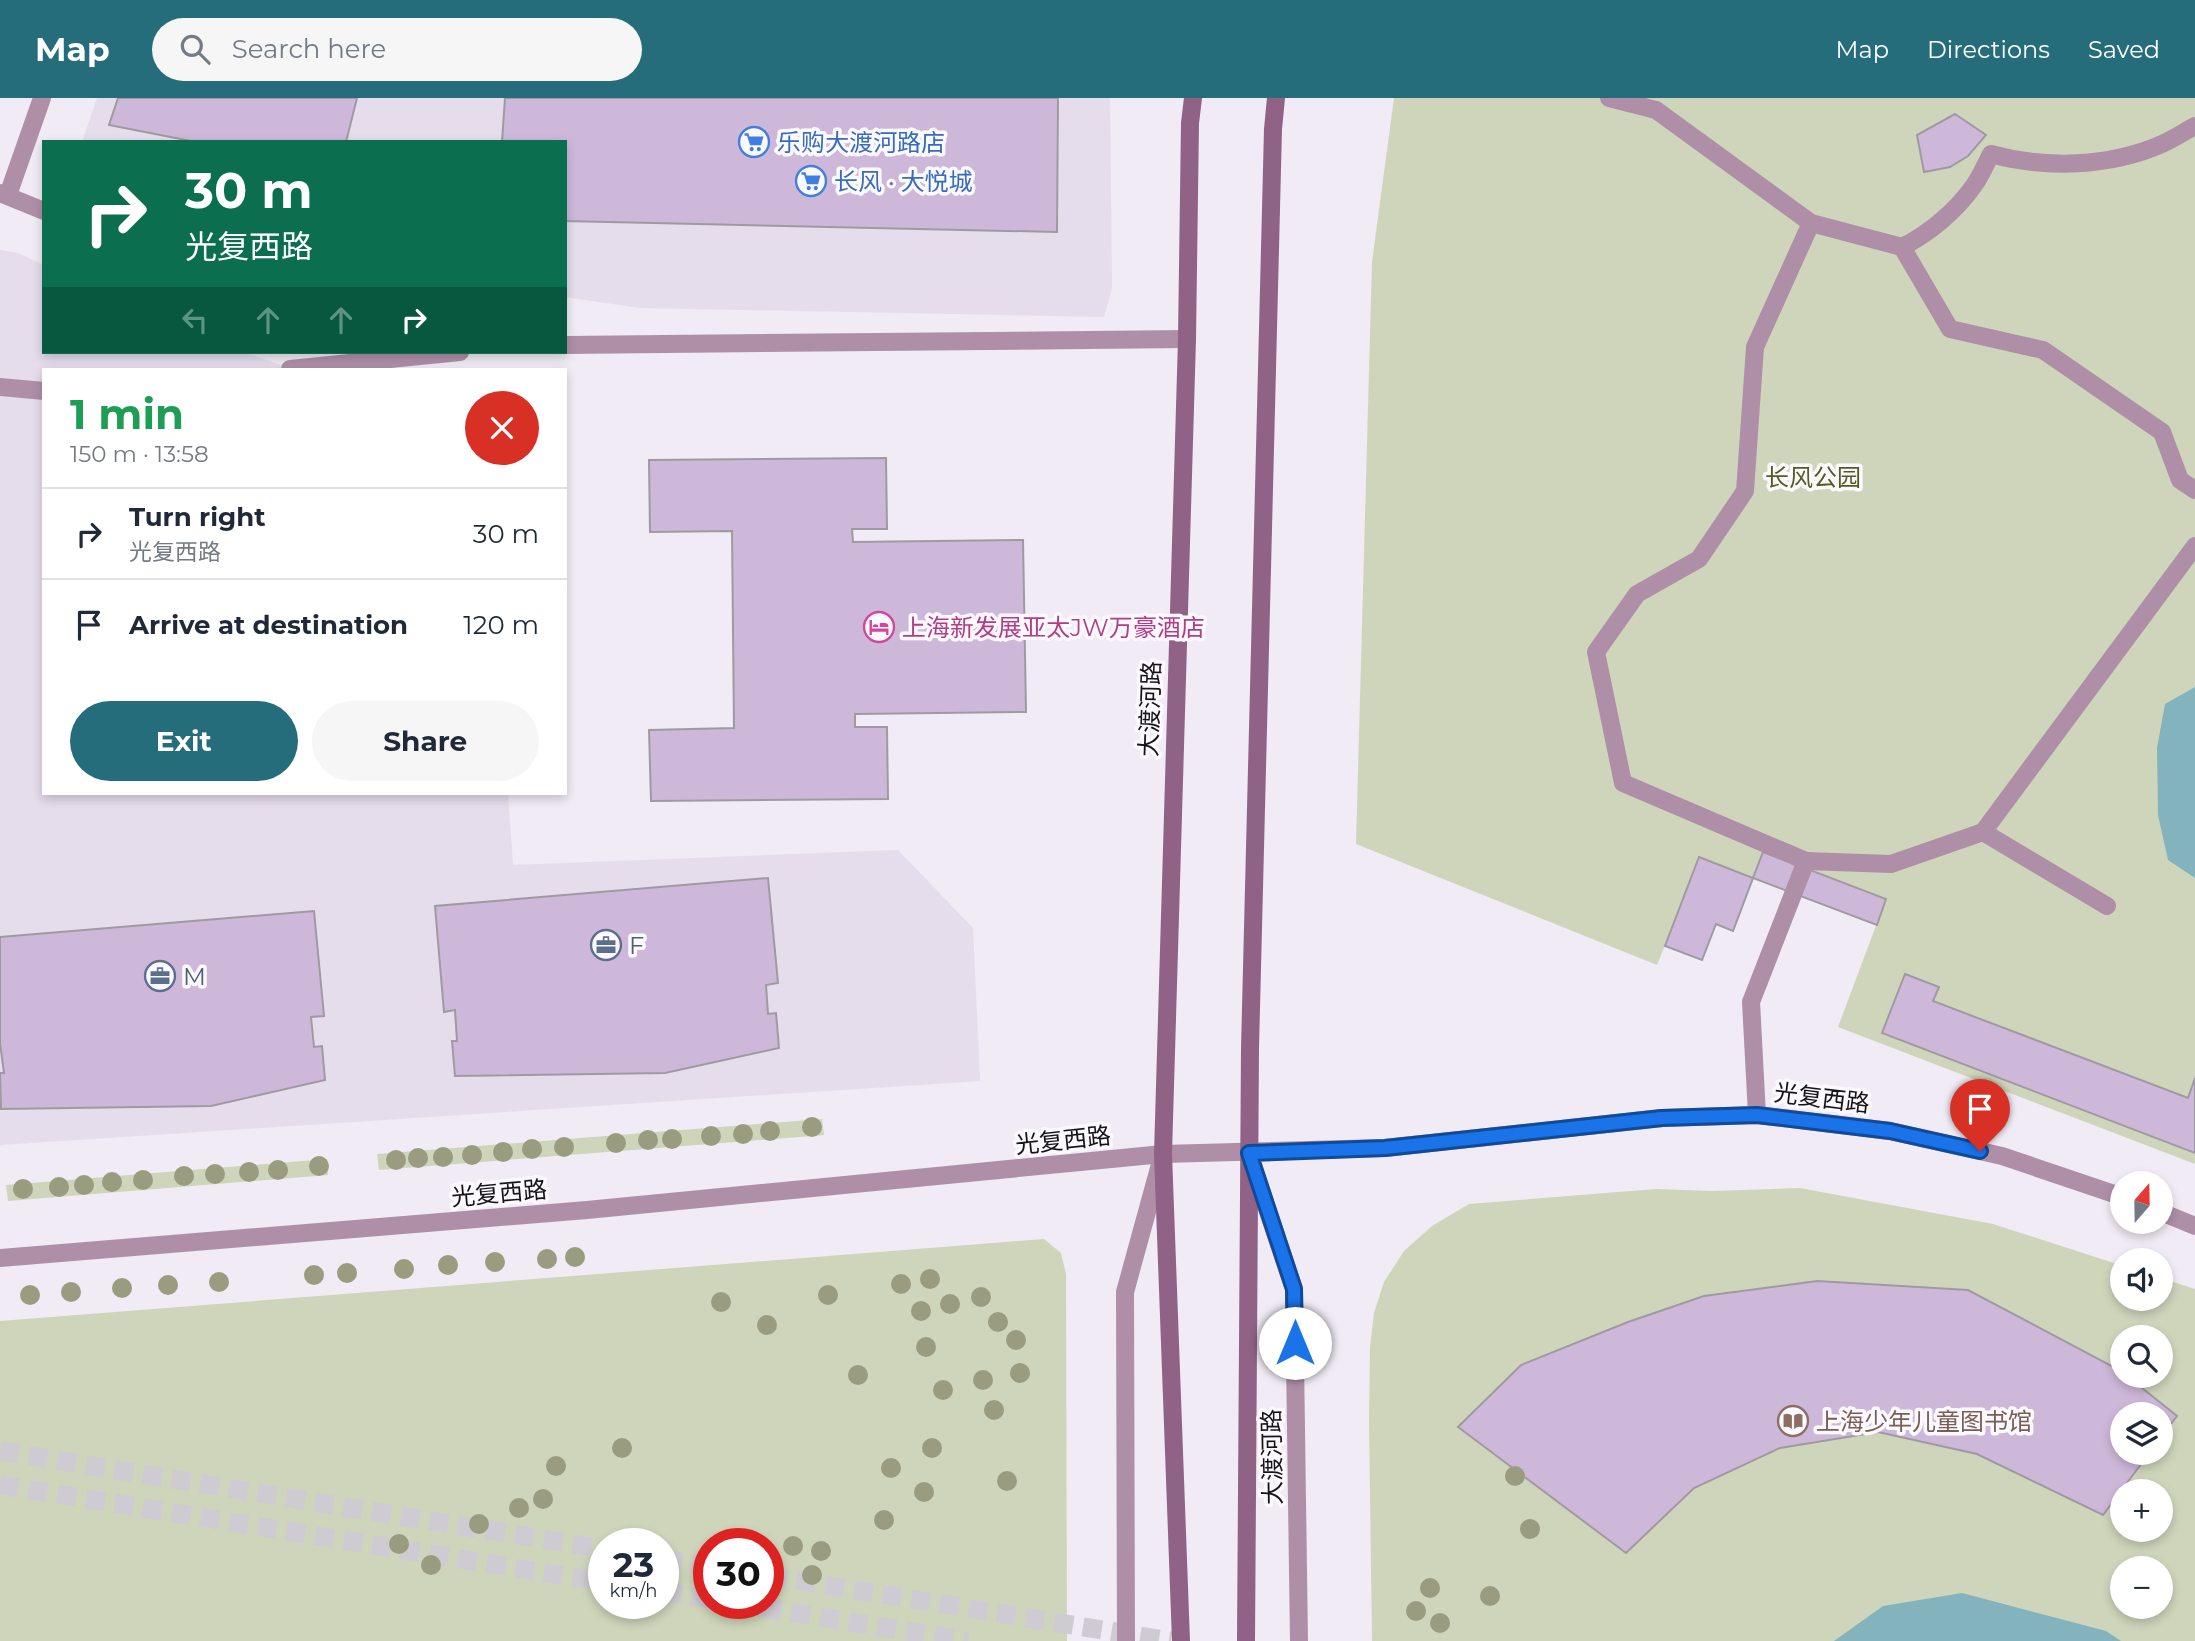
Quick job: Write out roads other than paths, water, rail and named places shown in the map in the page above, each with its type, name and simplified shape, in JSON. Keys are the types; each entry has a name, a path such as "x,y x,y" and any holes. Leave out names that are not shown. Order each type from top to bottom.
{"main road":[{"name":"大渡河路","path":"1181,1641 1163,1154 1187,339 1190,123 1193,98"},
{"name":"大渡河路","path":"1247,1641 1249,1153 1273,129 1276,98"}],"street":[{"path":"42,98 4,194 42,210"},
{"path":"1609,98 1656,110 1811,223 1902,247 1923,236 1949,212 1975,184 1991,154 2015,161 2062,164 2118,158 2161,145 2195,126"},
{"path":"1811,223 1755,347 1745,491 1699,559 1637,594 1596,652 1623,783 1807,861 1891,864 1983,832 2195,547"},
{"path":"1902,247 1950,329 2043,350 2162,432 2180,480 2195,489"},
{"path":"567,345 1187,339"},
{"path":"369,354 385,361"},
{"path":"302,368 443,354"},
{"path":"0,387 42,391"},
{"path":"1983,832 2107,906"},
{"path":"1757,1115 1751,1002 1807,861"},
{"name":"光复西路","path":"0,1258 587,1210 1163,1154 1385,1148 1662,1118 1757,1115 1890,1131 2002,1156 2110,1193"},
{"name":"大渡河路","path":"1249,1153 1294,1289 1299,1641"},
{"name":"大渡河路","path":"1126,1641 1125,1292 1163,1154"},
{"path":"2174,1217 2195,1226"}],"water":[{"path":"2195,687 2195,878 2168,860 2158,815 2157,748 2165,704"},
{"path":"1962,1593 2106,1631 2121,1641 1834,1641 1883,1606"}],"tunnel":[{"path":"0,1451 588,1546"},
{"path":"0,1485 588,1579"},
{"path":"679,1561 693,1564"},
{"path":"784,1579 1171,1641"},
{"path":"679,1594 693,1596"},
{"path":"784,1611 968,1641"}],"place":[{"name":"乐购大渡河路店","path":"754,142"},
{"name":"长风 · 大悦城","path":"811,181"},
{"name":"上海新发展亚太JW万豪酒店","path":"879,627"},
{"name":"F","path":"606,945"},
{"name":"M","path":"160,976"},
{"name":"上海少年儿童图书馆","path":"1793,1421"}],"park label":[{"name":"长风公园","path":"1813,477"}]}
